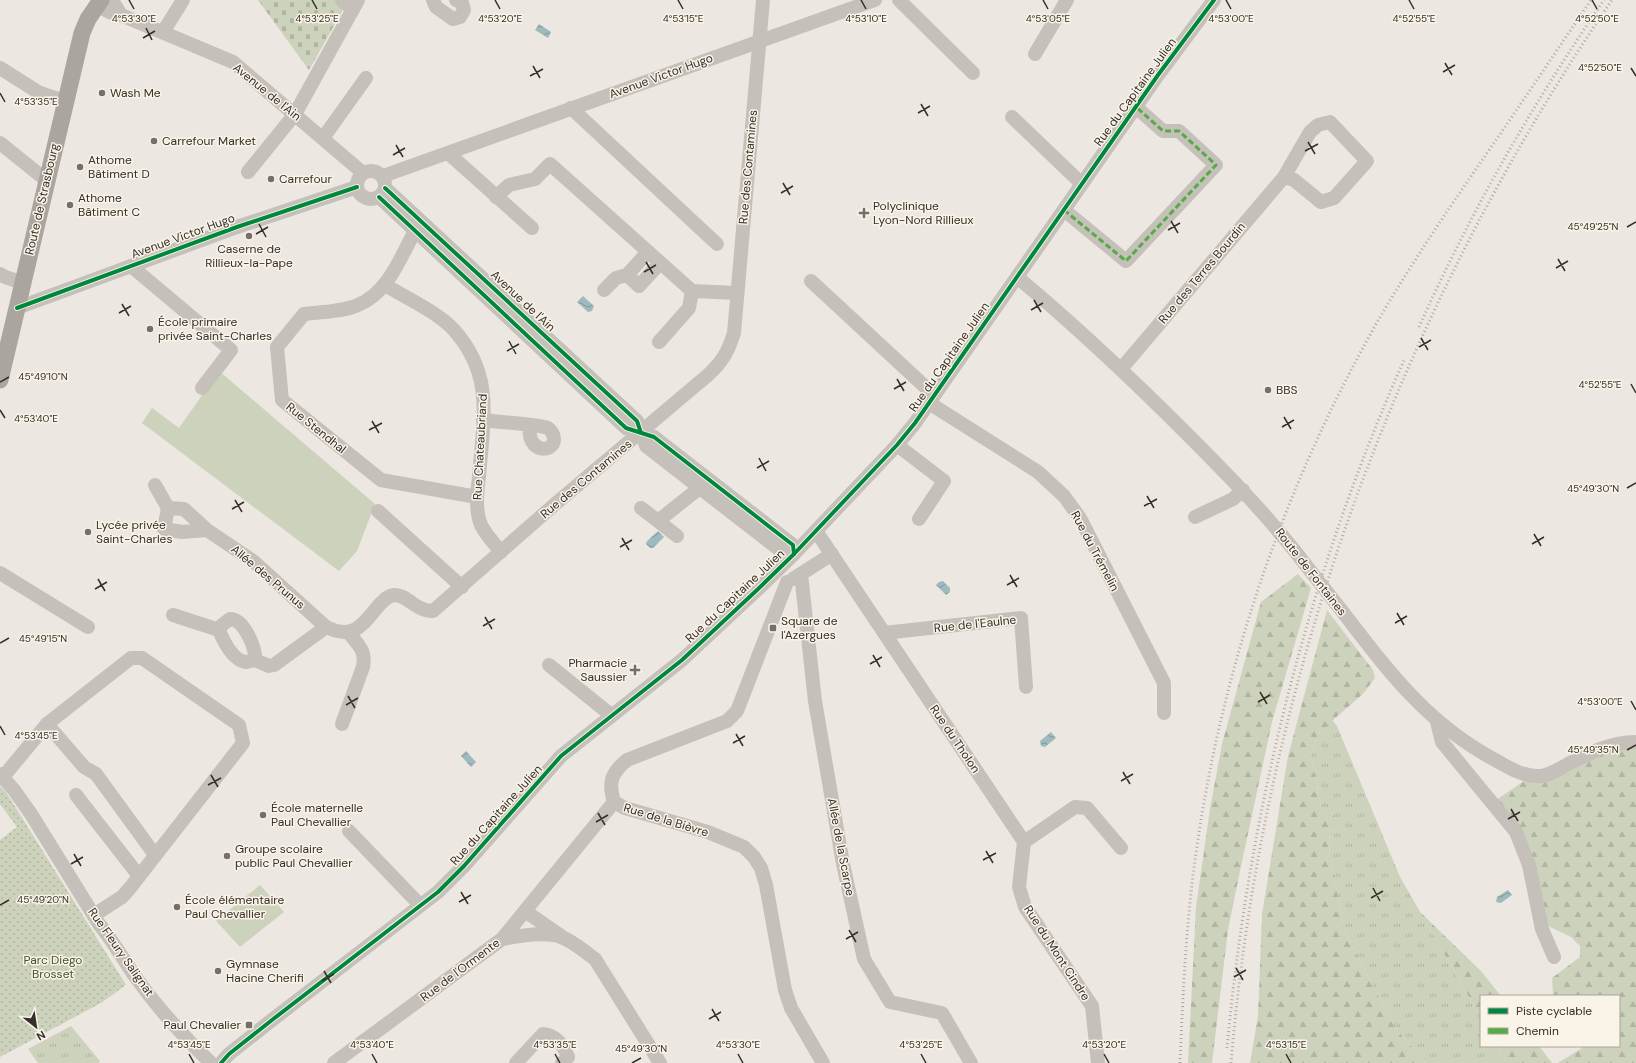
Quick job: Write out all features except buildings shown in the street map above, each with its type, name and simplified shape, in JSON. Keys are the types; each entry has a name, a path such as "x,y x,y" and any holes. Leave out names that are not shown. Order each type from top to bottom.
{"main road":[{"name":"Route de Strasbourg","path":"0,380 64,101 82,34 88,19 100,1"}],"street":[{"path":"163,32 183,0"},
{"path":"433,0 436,7 453,19 460,17 464,10 462,3 456,0"},
{"name":"Avenue Victor Hugo","path":"382,187 448,152 874,0"},
{"path":"899,0 973,73"},
{"path":"1035,54 1067,0"},
{"name":"Rue du Capitaine Julien","path":"221,1063 229,1054 272,1020 438,892 464,866 561,756 682,660 794,554 897,445 932,399 1136,107 1214,0"},
{"name":"Avenue de l'Ain","path":"100,1 104,9 110,13 121,15 233,62 363,173"},
{"name":"Rue des Contamines","path":"349,633 357,629 387,597 395,595 402,596 418,608 433,611 554,505 641,433 719,365 728,352 734,333 761,2"},
{"path":"248,172 295,114 351,3"},
{"path":"0,68 38,92 64,101"},
{"path":"323,138 366,78"},
{"path":"1064,210 1126,261 1216,165 1179,131 1163,132 1136,107"},
{"path":"571,108 717,244"},
{"path":"1012,117 1082,184"},
{"name":"Rue des Terres Bourdin","path":"1121,369 1284,177 1310,132 1318,125 1330,122 1367,161 1334,198 1321,202 1294,180 1284,177"},
{"path":"0,143 46,180"},
{"path":"448,152 496,198 532,228"},
{"path":"496,198 509,185 535,179 550,164 692,291 737,293"},
{"path":"376,171 382,187 367,199 360,194 357,186 363,173 376,171"},
{"name":"Avenue Victor Hugo","path":"17,308 357,186"},
{"name":"Avenue de l'Ain","path":"382,187 415,231 626,428 654,437 704,484 793,545 794,554"},
{"name":"Avenue de l'Ain","path":"382,187 637,421 641,433"},
{"name":"Rue Stendhal","path":"415,231 385,285 378,294 357,306 304,314 277,347 282,400 380,480 477,497"},
{"path":"604,290 616,278 627,275 648,252"},
{"path":"627,275 639,286 660,263"},
{"path":"131,266 231,350 202,388"},
{"path":"0,274 5,278 23,283"},
{"name":"Route de Fontaines","path":"1017,277 1121,369 1243,490 1279,529 1388,671 1437,722 1460,739 1490,757 1520,772 1538,776 1550,773 1606,746 1636,742"},
{"name":"Rue du Trémelin","path":"811,281 932,399 1038,472 1064,496 1080,518 1164,683 1164,713"},
{"name":"Rue Chateaubriand","path":"385,285 445,321 457,334 474,360 479,371 484,393 477,497 478,517 481,525 501,552"},
{"path":"660,342 689,308 692,291"},
{"path":"483,420 530,426"},
{"path":"897,445 944,482 920,519"},
{"path":"658,521 704,484"},
{"path":"155,485 168,508 164,529 182,532 207,530"},
{"path":"1195,517 1233,499 1243,490"},
{"name":"Allée des Prunus","path":"168,508 184,509 207,530 253,561 326,627 339,633 349,633"},
{"path":"641,508 677,536"},
{"path":"378,511 462,587"},
{"name":"Rue du Tholon","path":"816,531 1024,842"},
{"path":"773,574 787,582 832,554"},
{"path":"0,573 88,627"},
{"name":"Allée de la Scarpe","path":"801,574 815,701 843,864 864,959 890,1002 942,1013 971,1063"},
{"name":"Rue de la Bièvre","path":"787,582 737,710 727,721 626,760 615,770 611,781 611,792 614,802 624,808 708,832 744,847 754,857 761,868 766,885 785,990 798,1021 823,1063"},
{"path":"173,615 219,630 231,652 239,659 246,662 256,660 269,666 274,665 326,627"},
{"name":"Rue de l'Eaulne","path":"884,633 1021,618 1026,687"},
{"path":"219,630 222,625 230,619 238,622 250,636 256,651 256,660"},
{"path":"342,724 363,667 365,657 362,649 349,633"},
{"path":"2,775 47,724 131,658 142,658 239,725 242,744 140,876 122,897 94,915"},
{"path":"549,665 611,715"},
{"path":"1437,722 1442,742 1516,832 1529,865 1542,928 1554,957"},
{"path":"47,724 84,767 96,774 155,855"},
{"name":"Rue Fleury Salignat","path":"2,775 30,814 94,915 138,980 182,1033 211,1063"},
{"path":"76,795 140,876"},
{"name":"Rue de l'Ormente","path":"334,1063 502,939 614,802"},
{"path":"1024,842 1075,807 1087,808 1121,848"},
{"path":"349,831 420,905"},
{"name":"Rue du Mont Cindre","path":"1024,842 1020,887 1025,907 1092,1006 1098,1063"},
{"path":"525,911 595,960 660,1063"},
{"path":"502,939 534,935 561,936"},
{"path":"516,1063 543,1034 549,1034 565,1047 568,1057 562,1063"}],"green space":[{"path":"258,0 335,0 343,10 309,70"},
{"path":"219,371 375,504 357,551 339,571 142,423 152,408 179,428"},
{"path":"1298,574 1311,588 1272,722 1240,871 1228,930 1212,1063 1188,1063 1196,907 1210,809 1222,744 1261,602"},
{"path":"1327,610 1373,670 1375,678 1363,694 1318,733 1311,754 1321,806 1334,816 1347,830 1330,832 1329,853 1346,934 1395,1028 1426,1063 1250,1063 1258,1016 1262,914 1288,756"},
{"path":"1332,720 1337,726 1400,877 1480,1016 1480,1047 1498,1047 1507,1063 1426,1063 1395,1028 1346,934 1329,853 1330,832 1346,830 1334,816 1321,806 1311,754 1318,733"},
{"path":"1636,743 1636,1063 1558,1063 1582,1047 1620,1047 1620,995 1553,995 1552,978 1580,957 1580,946 1571,937 1546,925 1496,800 1524,781"},
{"name":"Parc Diego Brosset","path":"0,786 6,792 126,985 101,1003 0,1057 0,840 17,827 0,804"},
{"path":"260,885 284,912 240,947 216,921"},
{"path":"1420,912 1481,971 1500,995 1480,995 1480,1016"},
{"path":"71,1026 100,1061 98,1063 38,1063 28,1049"},
{"path":"1498,1047 1540,1047 1552,1063 1507,1063"}],"water":[{"path":"539,24 551,32 548,38 535,30"},
{"path":"583,296 594,306 592,311 588,312 577,302"},
{"path":"658,531 664,537 653,548 650,548 646,544 647,541"},
{"path":"943,581 950,588 950,592 946,595 936,585"},
{"path":"1051,732 1056,738 1045,747 1041,746 1040,741"},
{"path":"466,751 476,762 471,767 461,756"},
{"path":"1508,890 1512,895 1501,903 1496,902 1497,897"}],"railway":[{"path":"1180,1063 1187,932 1196,853 1207,784 1222,716 1240,648 1261,581 1285,516 1312,451 1342,388 1375,326 1411,266 1591,0"},
{"path":"1419,327 1459,242 1504,159 1552,79 1604,0"},
{"path":"1231,1063 1248,921 1274,780 1309,642 1353,507 1405,374 1466,245 1535,120 1612,0"},
{"path":"1227,1048 1237,959 1250,870 1267,782 1288,695 1312,609 1339,524 1370,440 1405,358"}],"marked path":[{"path":"1064,210 1126,261 1216,165 1179,131 1163,131 1136,107"}],"cycle path":[{"path":"221,1063 229,1054 272,1020 438,892 464,866 561,756 682,660 794,554 897,445 915,423 1158,75 1214,0"},
{"path":"17,308 237,227 357,187"},
{"path":"385,188 637,421 641,433"},
{"path":"379,197 626,428 654,437 793,545 794,554"}],"place":[{"name":"Wash Me","path":"102,93"},
{"name":"Carrefour Market","path":"154,141"},
{"name":"Athome Bâtiment D","path":"80,167"},
{"name":"Carrefour","path":"271,179"},
{"name":"Athome Bâtiment C","path":"70,205"},
{"name":"Polyclinique Lyon-Nord Rillieux","path":"864,213"},
{"name":"Caserne de Rillieux-la-Pape","path":"249,236"},
{"name":"École primaire privée Saint-Charles","path":"150,329"},
{"name":"BBS","path":"1268,390"},
{"name":"Lycée privée Saint-Charles","path":"88,532"},
{"name":"Square de l'Azergues","path":"773,628"},
{"name":"Pharmacie Saussier","path":"635,670"},
{"name":"École maternelle Paul Chevallier","path":"263,815"},
{"name":"Groupe scolaire public Paul Chevallier","path":"227,856"},
{"name":"École élémentaire Paul Chevallier","path":"177,907"},
{"name":"Gymnase Hacine Cherifi","path":"218,971"},
{"name":"Paul Chevalier","path":"249,1025"}]}
